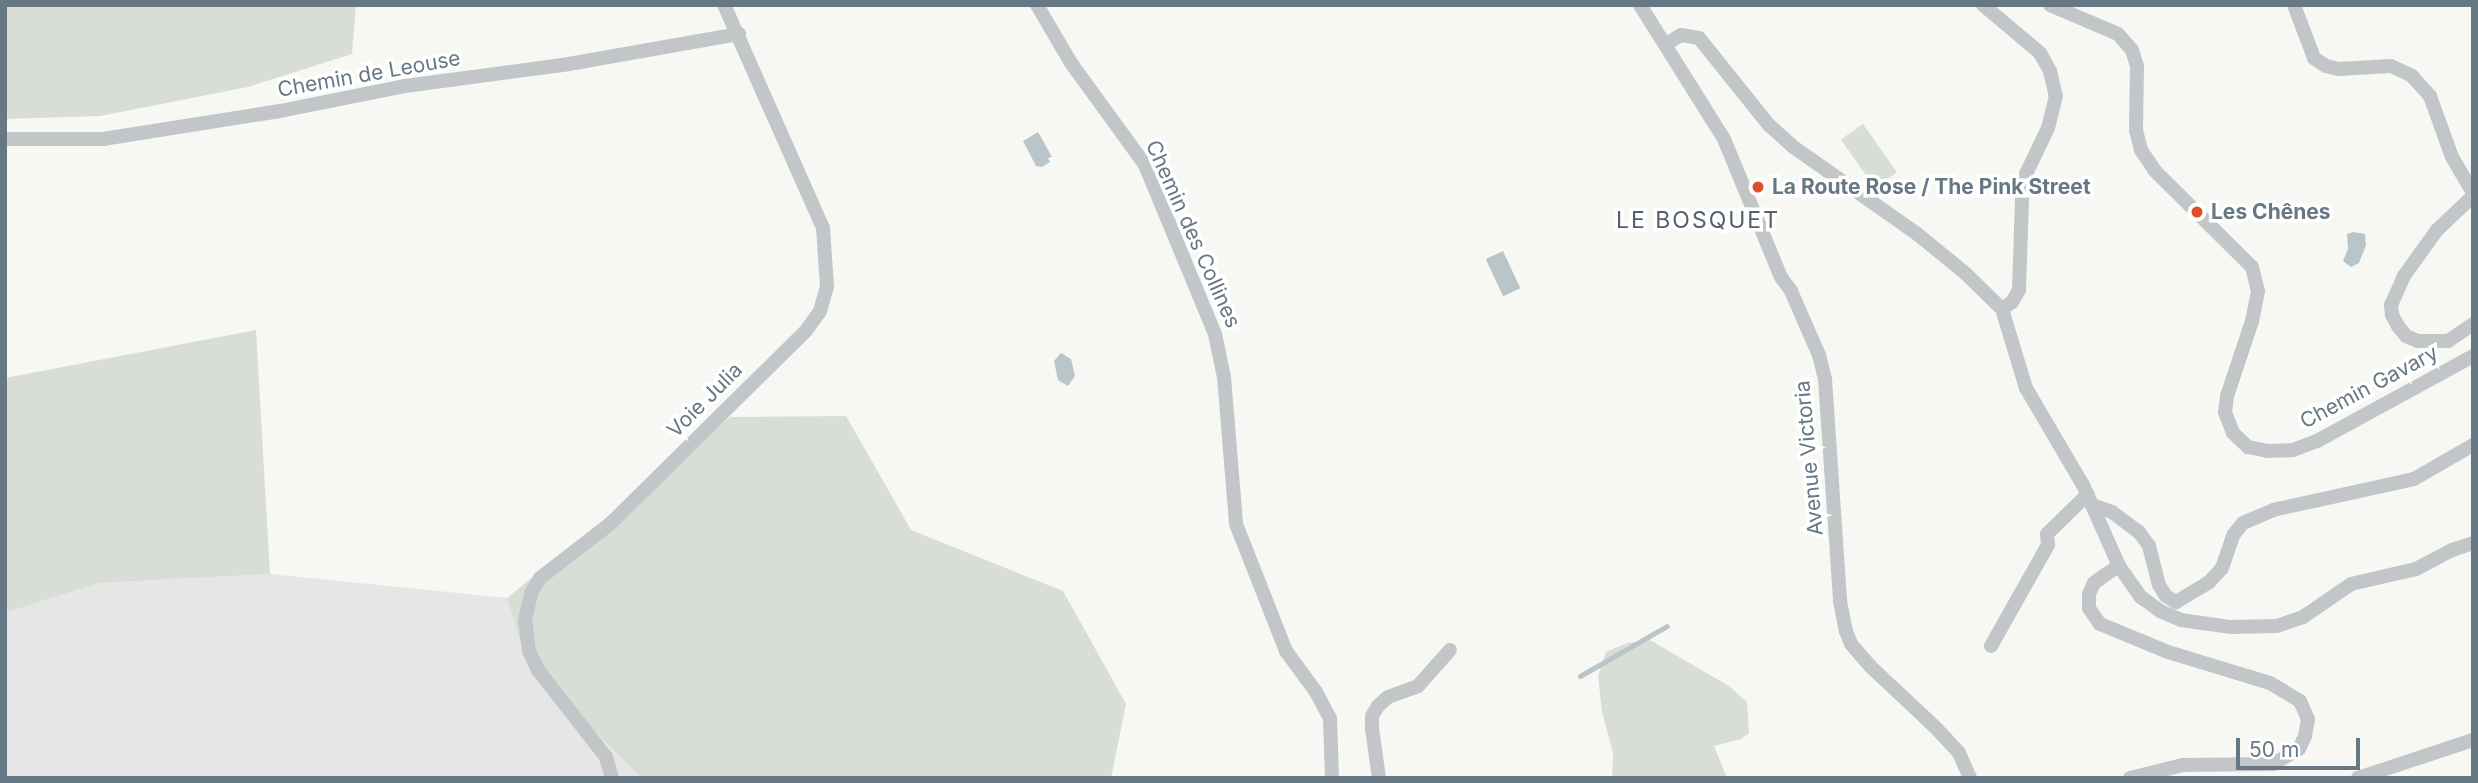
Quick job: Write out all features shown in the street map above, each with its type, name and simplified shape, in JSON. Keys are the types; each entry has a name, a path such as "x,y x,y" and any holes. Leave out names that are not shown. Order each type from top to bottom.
{"street":[{"name":"Voie Julia","path":"612,778 606,757 534,661 525,620 531,593 540,578 610,524 805,332 820,311 827,286 823,229 724,5"},
{"name":"Chemin des Collines","path":"1037,5 1071,63 1145,166 1208,314 1224,377 1236,524 1286,651 1316,692 1330,718 1332,778"},
{"name":"Avenue Victoria","path":"1640,5 1667,44 1724,139 1781,277 1791,291 1819,355 1826,391 1840,601 1851,644 1871,667 1936,728 1959,754 1970,778"},
{"path":"1983,5 2040,53 2050,71 2056,96 2048,128 2026,174 2022,200 2019,290 2012,302 2002,309"},
{"name":"Chemin Gavary","path":"2050,5 2118,34 2133,50 2137,66 2136,130 2141,150 2155,171 2252,267 2259,291 2225,412 2233,433 2248,447 2268,451 2292,450 2317,441 2473,356"},
{"path":"2294,5 2314,58 2326,66 2338,69 2391,66 2412,76 2430,96 2452,157 2473,195 2437,230 2404,276 2391,304 2392,315 2406,335 2418,341 2448,341 2473,324"},
{"name":"Chemin de Leouse","path":"5,139 103,139 280,111 405,86 564,65 739,34"},
{"path":"1667,44 1681,35 1699,38 1769,125 1792,146 1916,233 1978,284 2002,309 2026,388 2090,500 2119,566 2141,597 2160,611 2181,620 2206,625 2255,628 2290,624 2351,584 2416,569 2452,550 2473,543"},
{"path":"2090,500 2139,532 2149,546 2159,585 2166,596 2176,602 2209,582 2222,568 2234,534 2243,523 2273,510 2414,479 2473,446"},
{"path":"1990,646 2048,545 2047,534 2090,500"},
{"path":"2119,566 2094,583 2089,594 2089,608 2101,624 2158,648 2270,683 2300,701 2308,719 2299,749 2273,764 2183,765 2130,778"},
{"path":"1379,778 1372,728 1378,706 1388,697 1419,686 1451,650"},
{"path":"2358,778 2473,740"}],"shaded area":[{"path":"5,5 356,5 352,54 248,87 100,116 5,119"},
{"path":"1863,124 1897,172 1875,188 1841,139"},
{"path":"1038,132 1052,157 1048,158 1050,162 1042,167 1036,166 1023,141"},
{"path":"2347,234 2365,234 2366,245 2359,263 2351,267 2343,261 2348,249"},
{"path":"1503,251 1520,288 1503,296 1486,259"},
{"path":"256,330 270,574 99,583 5,613 5,378"},
{"path":"1061,353 1071,359 1075,376 1068,386 1058,380 1054,361"},
{"path":"846,416 911,530 1063,591 1126,704 1111,778 641,778 527,664 507,598 730,417"},
{"path":"270,574 507,598 527,664 641,778 5,778 5,613 99,583"},
{"path":"1650,640 1729,686 1747,702 1749,733 1741,739 1714,746 1727,778 1612,778 1613,753 1602,712 1598,676 1606,652 1627,643"}],"waterway":[{"path":"1580,676 1667,626"}],"place":[{"name":"La Route Rose / The Pink Street","path":"1758,187"},
{"name":"Les Chênes","path":"2197,212"}],"district":[{"name":"LE BOSQUET","path":"1698,220"}]}
